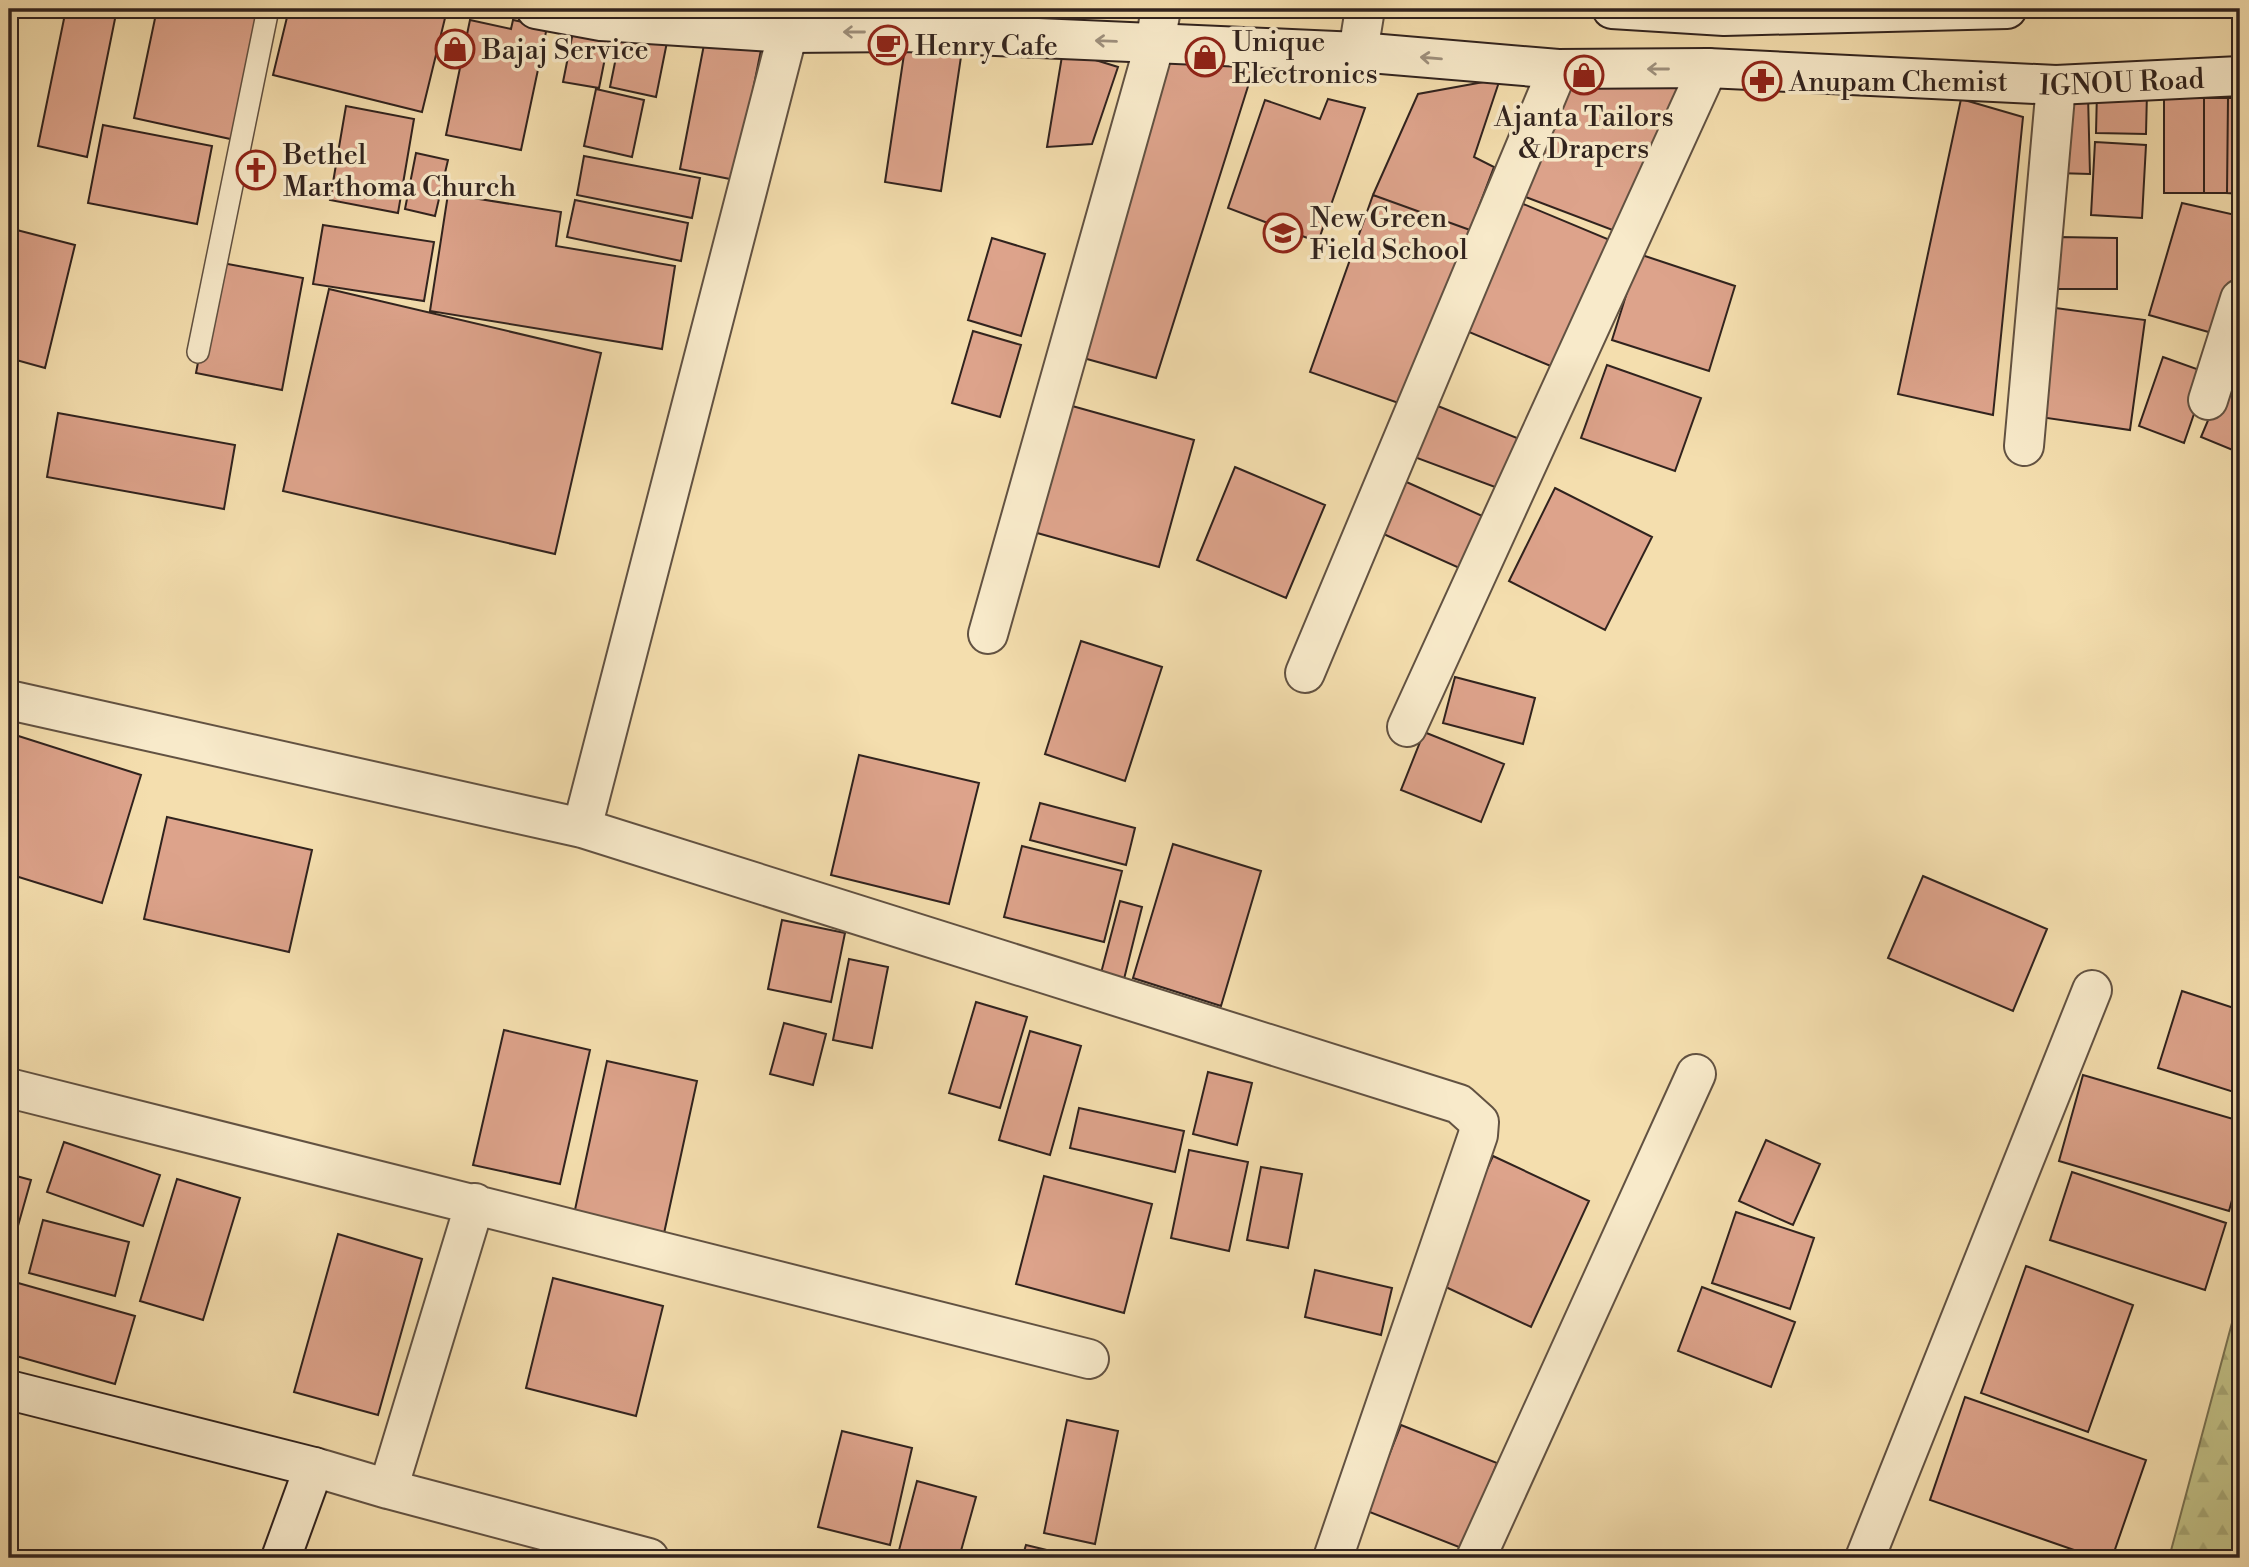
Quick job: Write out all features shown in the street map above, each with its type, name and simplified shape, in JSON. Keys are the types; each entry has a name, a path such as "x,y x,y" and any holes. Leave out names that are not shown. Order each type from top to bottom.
{"street":[{"path":"1359,52 1365,9"},
{"path":"1612,9 1724,16 2007,9"},
{"name":"IGNOU Road","path":"561,11 601,21 791,21 905,32 1158,26 1359,52 1558,69 1708,68 2056,85 2240,76"},
{"path":"582,828 791,21"},
{"path":"988,634 1158,26"},
{"path":"1407,727 1708,68"},
{"path":"1305,673 1558,69"},
{"path":"2024,446 2056,85"},
{"path":"2208,400 2240,299"},
{"path":"9,700 582,828 1459,1104 1479,1122 1478,1135 1333,1558"},
{"path":"1865,1558 2092,989"},
{"path":"1476,1558 1696,1074"},
{"path":"9,1088 1088,1359"},
{"path":"388,1489 475,1203"},
{"path":"9,1390 649,1558"},
{"path":"281,1558 314,1468"}],"lane":[{"path":"198,352 268,9"}],"green space":[{"path":"2240,1293 2240,1558 2169,1558"}],"building":[{"path":"66,9 117,9 87,157 38,146"},
{"path":"157,9 263,9 235,140 134,118"},
{"path":"289,9 447,10 422,112 273,75"},
{"path":"470,20 511,29 513,20 547,27 521,150 446,135"},
{"path":"622,28 668,37 656,97 610,87"},
{"path":"707,29 763,40 735,180 680,169"},
{"path":"573,32 609,38 599,88 563,82"},
{"path":"906,41 962,50 941,191 885,182"},
{"path":"1063,50 1118,67 1092,144 1047,147"},
{"path":"1166,59 1256,61 1156,378 1076,356"},
{"path":"1565,73 1680,84 1623,234 1515,193"},
{"path":"1500,79 1474,157 1494,167 1470,230 1373,195 1418,94"},
{"path":"596,89 644,100 632,157 584,146"},
{"path":"2097,91 2147,92 2146,134 2096,133"},
{"path":"2088,95 2090,174 2056,173 2061,102"},
{"path":"2164,98 2204,98 2204,193 2164,193"},
{"path":"2204,98 2228,98 2227,193 2204,193"},
{"path":"2228,98 2240,98 2240,194 2227,193"},
{"path":"1328,99 1365,108 1318,242 1228,208 1265,100 1320,119"},
{"path":"1961,99 2023,117 1993,415 1898,394"},
{"path":"346,106 414,119 398,213 330,200"},
{"path":"103,125 212,146 197,224 88,203"},
{"path":"2095,142 2146,145 2142,218 2091,215"},
{"path":"416,153 448,160 435,216 405,209"},
{"path":"584,156 700,178 692,218 577,195"},
{"path":"448,194 561,212 556,246 675,266 662,349 430,311"},
{"path":"1373,195 1470,230 1407,406 1310,372"},
{"path":"1509,198 1617,243 1565,372 1457,327"},
{"path":"575,200 688,223 681,261 567,237"},
{"path":"2182,203 2240,216 2240,275 2219,335 2149,315"},
{"path":"323,225 434,242 424,301 313,284"},
{"path":"9,228 75,245 45,368 9,358"},
{"path":"2058,237 2117,238 2117,289 2058,289"},
{"path":"992,238 1045,254 1021,336 968,320"},
{"path":"1639,254 1735,286 1709,371 1612,340"},
{"path":"217,262 303,278 282,390 196,373"},
{"path":"329,289 601,353 555,554 283,491"},
{"path":"2048,307 2145,320 2130,430 2033,416"},
{"path":"973,331 1021,345 1000,417 952,403"},
{"path":"2238,349 2240,350 2240,453 2201,437"},
{"path":"2163,357 2208,373 2184,443 2139,426"},
{"path":"1607,365 1701,398 1675,471 1581,438"},
{"path":"1428,402 1522,440 1503,490 1409,455"},
{"path":"1065,404 1194,440 1159,567 1030,531"},
{"path":"58,413 235,445 224,509 47,477"},
{"path":"1235,467 1325,505 1286,598 1197,560"},
{"path":"1402,480 1489,519 1466,571 1379,532"},
{"path":"1555,488 1652,537 1605,630 1509,581"},
{"path":"1081,641 1162,667 1125,781 1045,754"},
{"path":"1455,677 1535,698 1523,744 1443,723"},
{"path":"1424,732 1504,764 1481,822 1401,790"},
{"path":"9,733 141,775 102,903 9,874"},
{"path":"859,755 979,783 949,904 831,875"},
{"path":"1040,803 1135,828 1126,865 1030,840"},
{"path":"167,817 312,850 289,952 144,919"},
{"path":"1173,844 1261,871 1221,1006 1133,978"},
{"path":"1022,846 1122,871 1104,942 1004,917"},
{"path":"1923,876 2047,929 2013,1011 1888,958"},
{"path":"1120,901 1142,907 1124,979 1101,973"},
{"path":"782,920 845,933 831,1002 768,989"},
{"path":"849,959 888,967 872,1048 833,1040"},
{"path":"2182,991 2240,1010 2240,1094 2158,1068"},
{"path":"976,1002 1027,1017 1000,1108 949,1093"},
{"path":"784,1023 826,1034 813,1085 770,1074"},
{"path":"504,1030 590,1050 560,1184 473,1165"},
{"path":"1030,1031 1081,1046 1050,1155 999,1140"},
{"path":"607,1061 697,1081 663,1238 573,1219"},
{"path":"1208,1072 1252,1083 1237,1145 1193,1134"},
{"path":"2083,1075 2240,1121 2240,1171 2229,1211 2059,1161"},
{"path":"1079,1108 1184,1131 1175,1172 1070,1148"},
{"path":"1766,1140 1820,1164 1793,1225 1739,1201"},
{"path":"64,1142 160,1175 143,1226 47,1192"},
{"path":"1189,1150 1248,1162 1229,1251 1171,1238"},
{"path":"1493,1156 1589,1201 1531,1327 1435,1282"},
{"path":"1261,1167 1302,1174 1288,1248 1247,1240"},
{"path":"2072,1172 2226,1223 2205,1290 2050,1240"},
{"path":"9,1174 31,1180 12,1247 9,1246"},
{"path":"1044,1176 1152,1204 1124,1313 1016,1284"},
{"path":"177,1179 240,1198 203,1320 140,1301"},
{"path":"1736,1212 1814,1238 1790,1309 1712,1283"},
{"path":"43,1220 129,1242 115,1296 29,1273"},
{"path":"338,1234 422,1259 378,1415 294,1392"},
{"path":"2026,1266 2133,1305 2088,1432 1981,1393"},
{"path":"1315,1270 1392,1288 1381,1335 1305,1317"},
{"path":"553,1278 663,1306 636,1416 526,1388"},
{"path":"11,1281 135,1316 115,1384 9,1354"},
{"path":"1702,1287 1795,1322 1771,1387 1678,1351"},
{"path":"1965,1397 2146,1460 2112,1558 2097,1558 1930,1500"},
{"path":"1067,1420 1118,1431 1095,1544 1044,1533"},
{"path":"1401,1425 1497,1463 1464,1549 1367,1511"},
{"path":"842,1431 912,1448 890,1545 818,1527"},
{"path":"917,1481 976,1497 959,1558 897,1558"},
{"path":"1026,1545 1080,1558 1022,1558"}],"place":[{"name":"Henry Cafe","path":"888,45"},
{"name":"Bajaj Service","path":"455,49"},
{"name":"Unique Electronics","path":"1205,57"},
{"name":"Ajanta Tailors & Drapers","path":"1584,75"},
{"name":"Anupam Chemist","path":"1762,81"},
{"name":"Bethel Marthoma Church","path":"256,170"},
{"name":"New Green Field School","path":"1283,233"}]}
